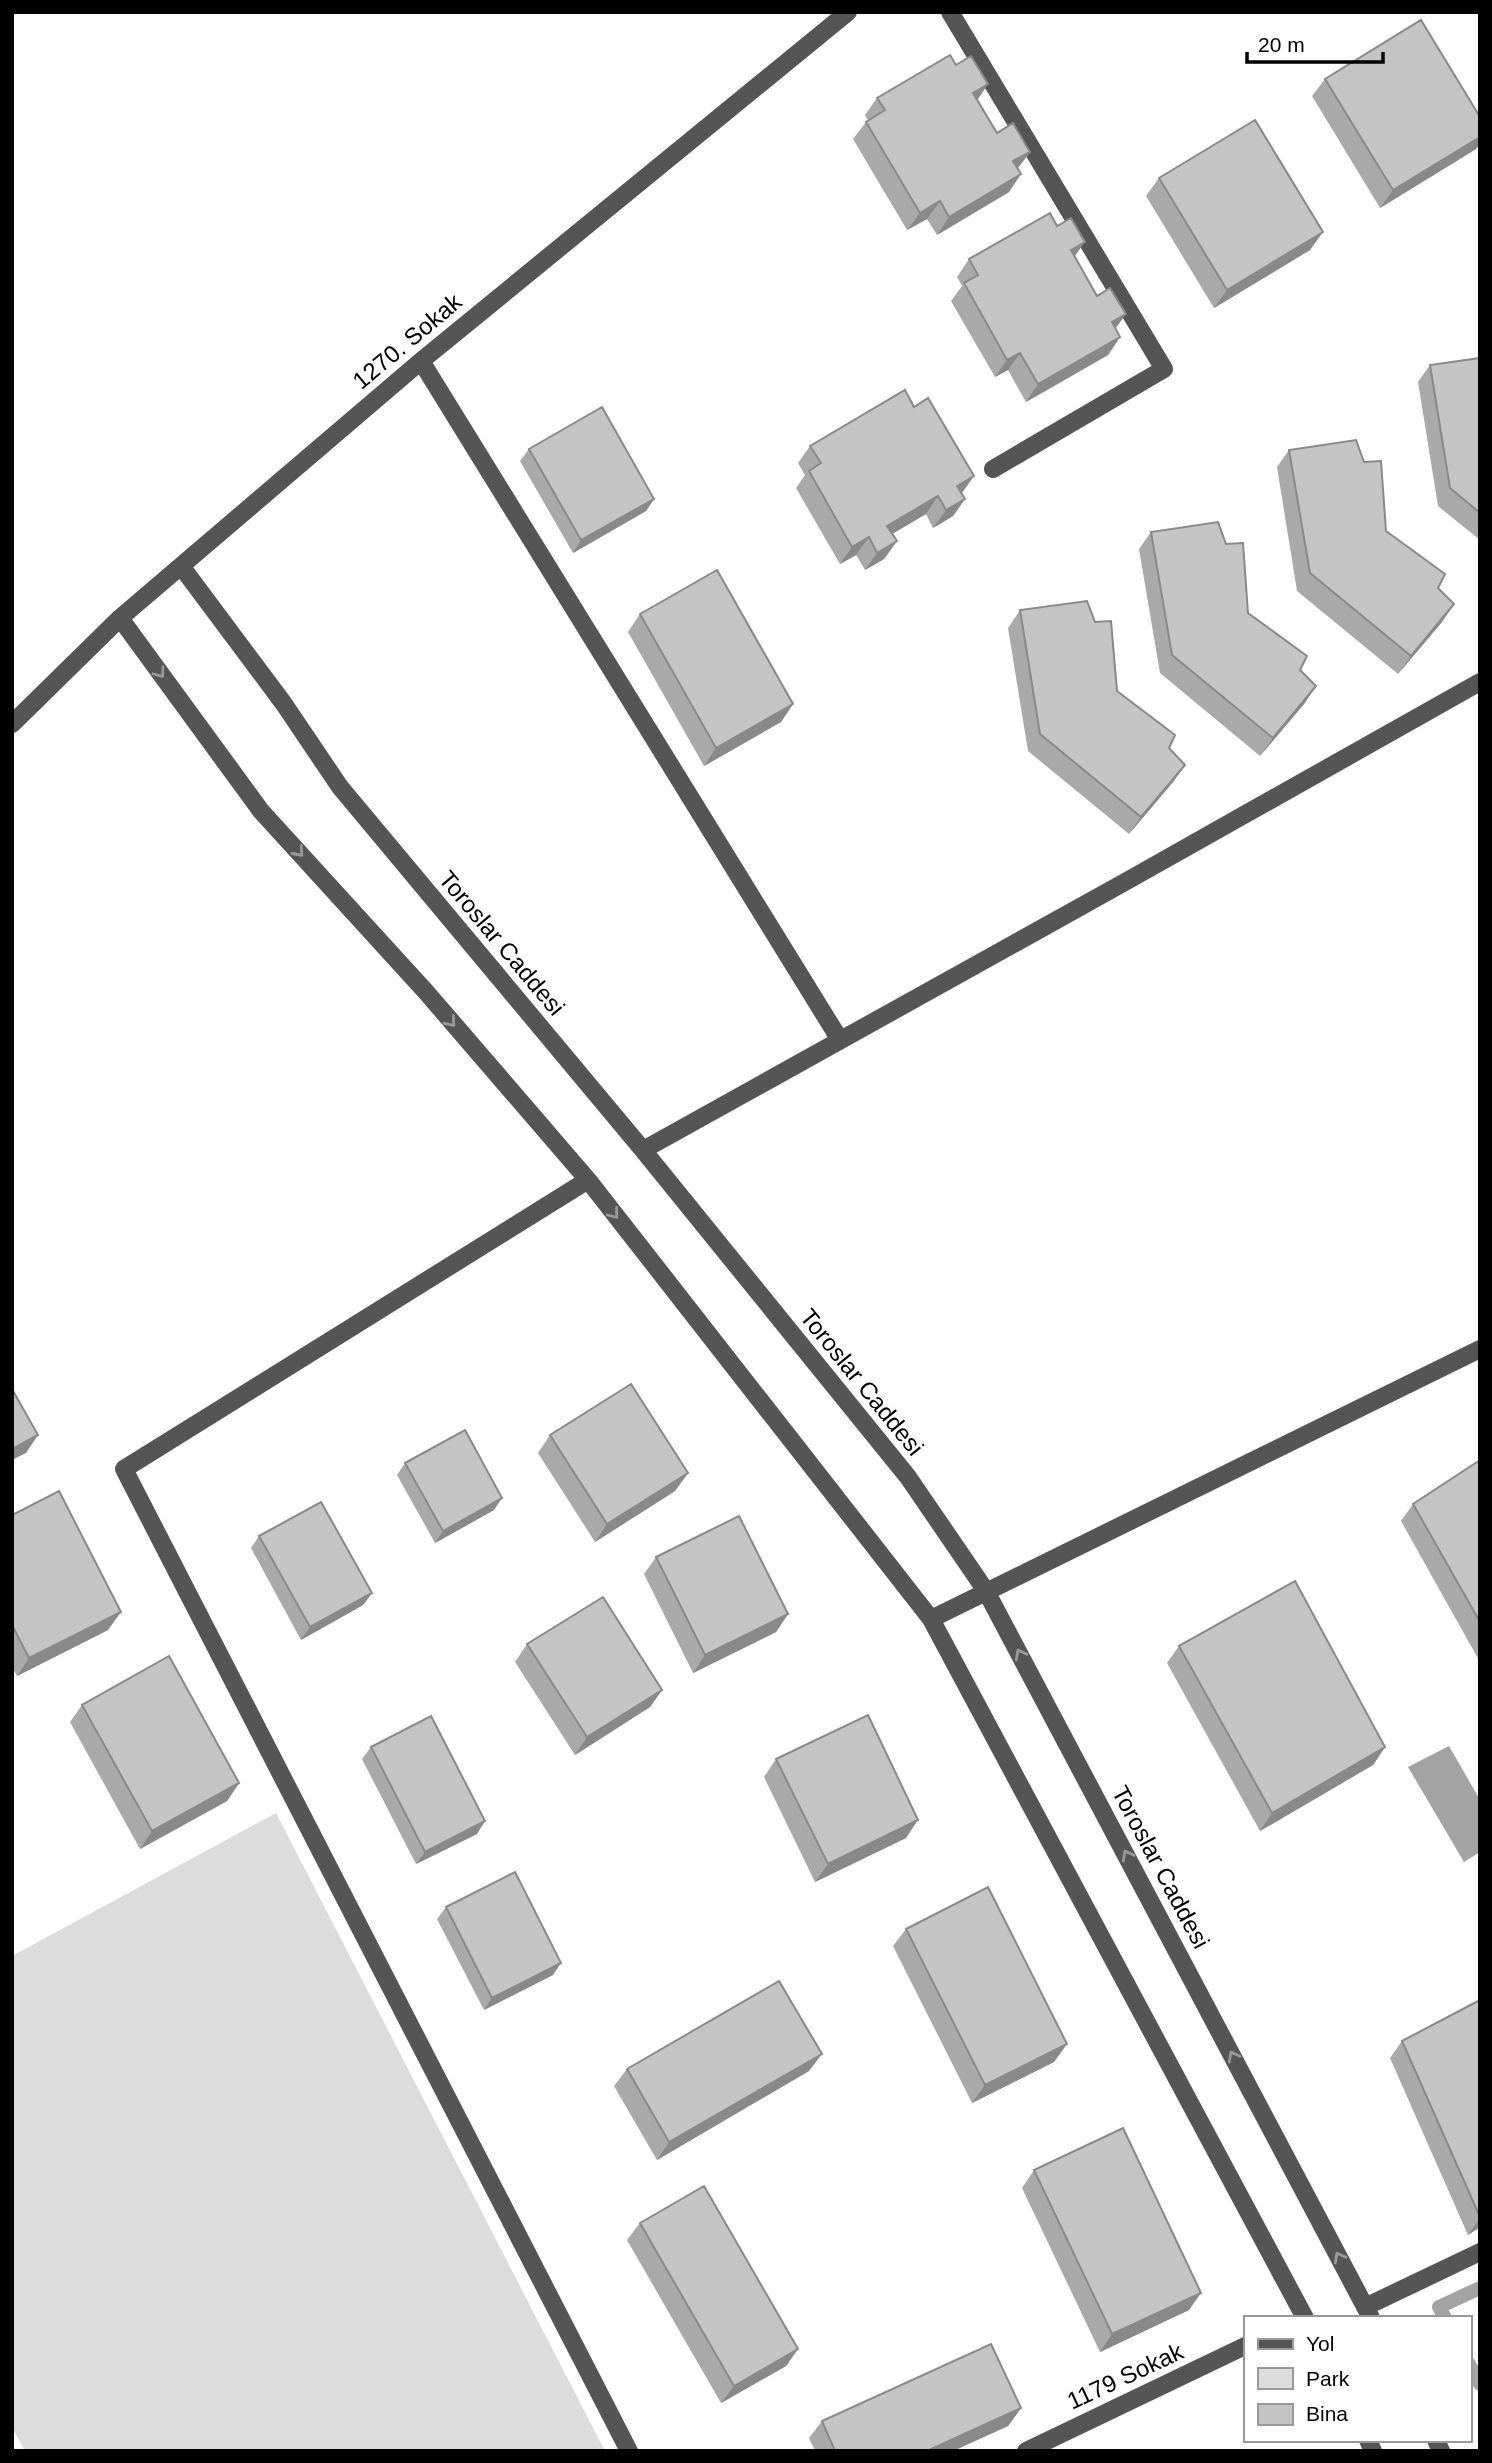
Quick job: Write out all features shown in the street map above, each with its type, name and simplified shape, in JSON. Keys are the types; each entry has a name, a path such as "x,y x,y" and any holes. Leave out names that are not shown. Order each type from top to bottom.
{"street":[{"name":"1270. Sokak","path":"12,724 120,618 421,361 849,12"},
{"path":"950,12 1164,369 993,468"},
{"path":"421,361 840,1040"},
{"name":"Toroslar Caddesi","path":"181,566 284,704 340,787 643,1150 908,1477 986,1591 1368,2312"},
{"path":"120,618 261,811 426,993 588,1180 931,1619 1304,2316"},
{"path":"643,1150 1480,682"},
{"path":"588,1180 124,1469 629,2451"},
{"path":"931,1619 1480,1349"},
{"path":"1368,2312 1480,2252"},
{"name":"1179 Sokak","path":"1026,2451 1244,2346"}],"green space":[{"path":"276,1813 605,2451 25,2451 12,2427 12,1956"}],"shaded area":[{"path":"1449,1746 1480,1800 1480,1852 1464,1862 1408,1767"}],"building":[{"path":"1421,20 1480,117 1480,137 1393,190 1325,79"},
{"path":"950,55 956,65 971,56 988,84 973,93 997,133 1013,123 1030,152 1013,161 1021,174 949,217 940,201 920,213 866,122 885,110 877,98"},
{"path":"1255,120 1323,232 1227,290 1159,178"},
{"path":"1050,213 1057,226 1071,218 1085,242 1071,250 1097,296 1110,288 1126,314 1112,322 1120,337 1038,384 1020,353 1007,360 964,283 978,275 969,259"},
{"path":"1480,358 1480,513 1450,488 1430,365"},
{"path":"905,390 914,407 928,398 974,476 957,486 965,499 946,510 938,496 887,526 897,541 877,553 869,537 852,547 809,471 821,463 810,446"},
{"path":"602,407 654,499 581,540 529,449"},
{"path":"1356,440 1364,462 1381,461 1386,531 1445,574 1438,588 1454,604 1411,656 1310,573 1289,450"},
{"path":"1218,522 1226,544 1243,543 1248,613 1307,656 1300,670 1316,686 1273,738 1172,655 1151,532"},
{"path":"717,570 793,704 716,748 640,614"},
{"path":"1087,601 1095,622 1111,621 1117,691 1175,735 1169,748 1185,765 1141,817 1040,734 1020,610"},
{"path":"631,1384 688,1473 607,1524 550,1435"},
{"path":"12,1389 38,1435 12,1449"},
{"path":"465,1430 502,1498 443,1531 405,1463"},
{"path":"1480,1460 1480,1622 1413,1504"},
{"path":"59,1491 121,1612 29,1658 12,1625 12,1515"},
{"path":"321,1502 372,1593 310,1627 259,1536"},
{"path":"739,1516 788,1614 705,1655 656,1557"},
{"path":"1295,1581 1385,1747 1272,1813 1179,1646"},
{"path":"603,1597 662,1690 587,1737 527,1644"},
{"path":"169,1656 239,1783 152,1831 82,1705"},
{"path":"868,1715 918,1820 828,1864 776,1759"},
{"path":"431,1716 485,1821 425,1852 371,1747"},
{"path":"515,1872 561,1963 492,1998 446,1907"},
{"path":"988,1887 1067,2044 985,2085 906,1929"},
{"path":"779,1981 822,2054 669,2142 627,2069"},
{"path":"1480,2000 1480,2217 1402,2041"},
{"path":"1123,2128 1201,2293 1112,2334 1034,2170"},
{"path":"704,2186 798,2349 734,2386 640,2223"},
{"path":"991,2344 1021,2408 927,2451 835,2451 822,2421"}],"waterway":[{"path":"1444,2316 1439,2307 1480,2288"},
{"path":"1471,2368 1480,2384"}]}
